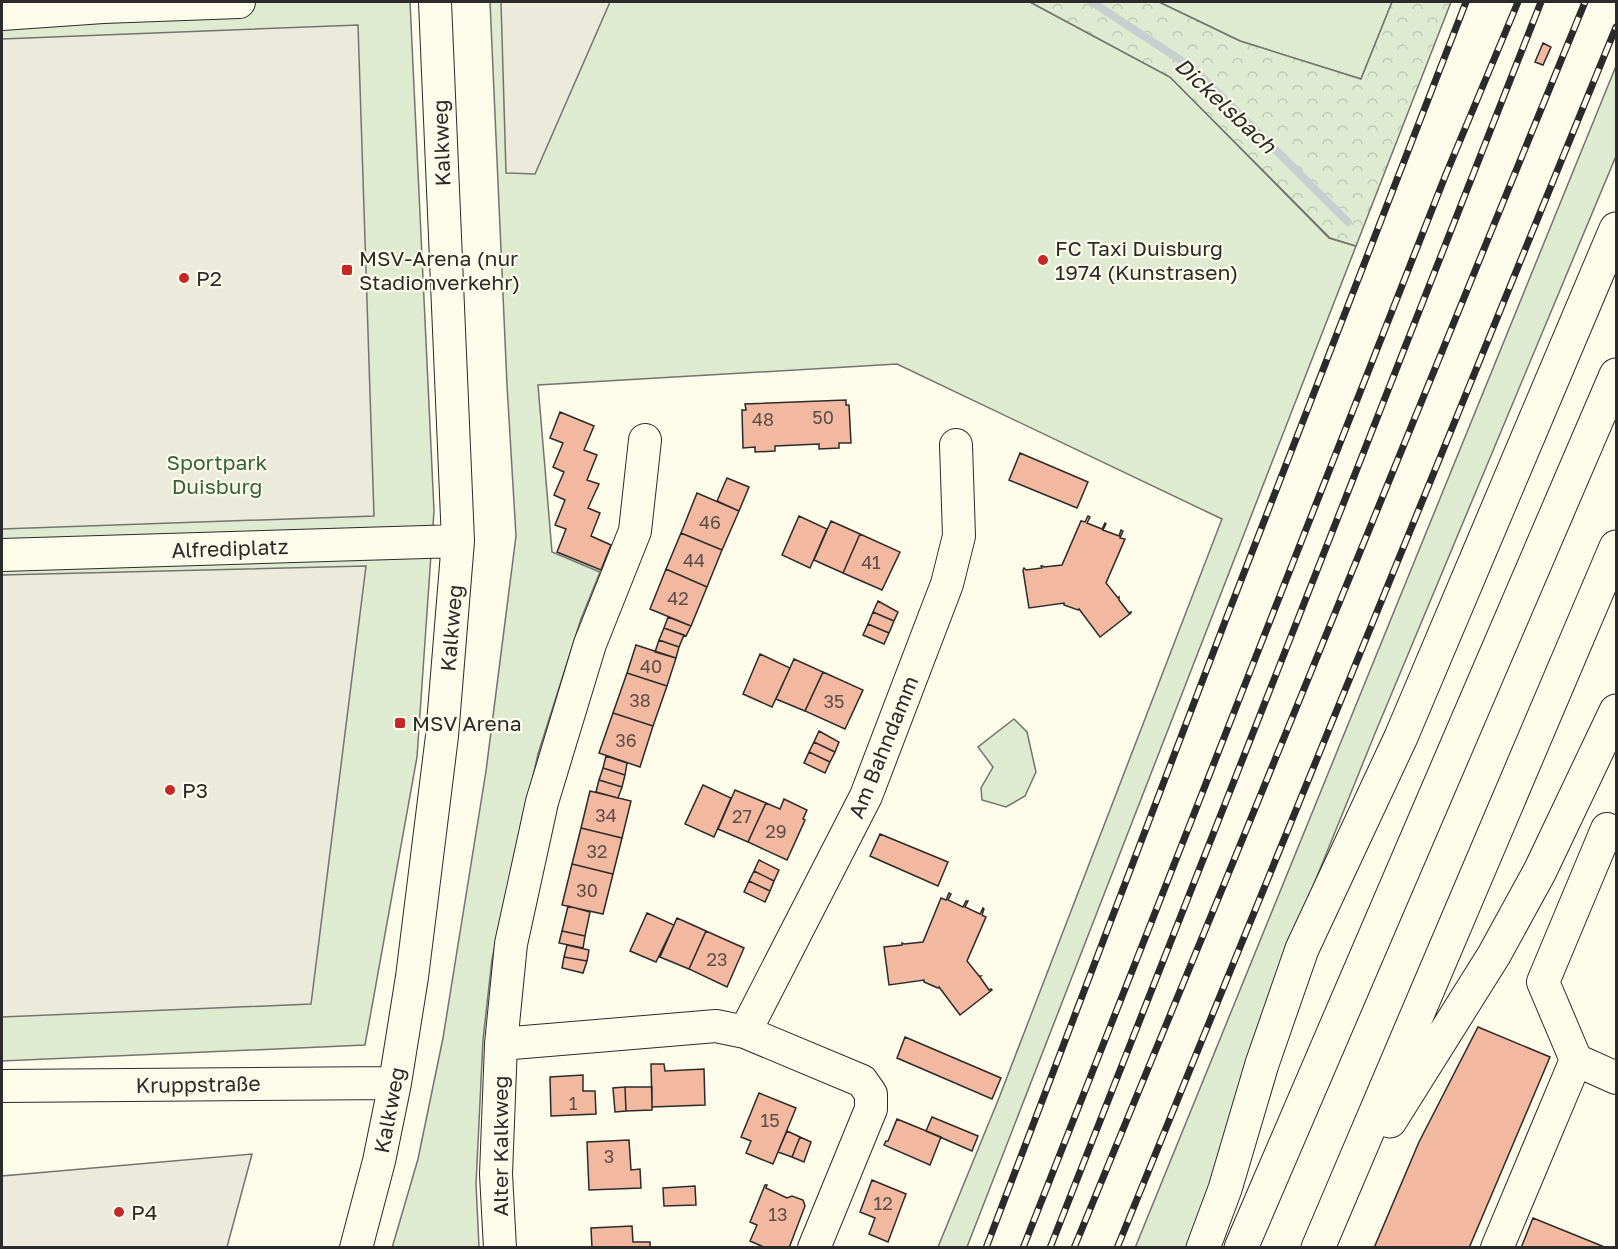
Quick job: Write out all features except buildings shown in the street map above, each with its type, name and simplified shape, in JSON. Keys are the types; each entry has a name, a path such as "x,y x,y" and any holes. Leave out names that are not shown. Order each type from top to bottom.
{"highway":[{"path":"1203,1248 1225,1189 1262,1064 1302,949 1401,737 1617,229"},
{"path":"1241,1248 1617,375"},
{"path":"1318,1248 1617,547"},
{"path":"1335,1209 1494,955 1540,871 1617,711"}],"street":[{"path":"2,14 103,7 239,2"},
{"name":"Kalkweg","path":"356,1248 379,1161 412,977 442,736 458,541 435,2"},
{"path":"645,440 635,531 590,644 542,802 511,945 501,1044 716,1026 745,1032 862,1081 871,1094 871,1109 814,1248"},
{"name":"Am Bahndamm","path":"745,1032 866,796 947,584 960,536 956,445"},
{"name":"Alfrediplatz","path":"2,555 458,541"},
{"path":"1607,829 1543,982 1576,1060 1617,1078"},
{"name":"Alter Kalkweg","path":"500,1248 496,1174 501,1044"},
{"path":"1497,1248 1576,1060"},
{"name":"Kruppstraße","path":"2,1086 394,1083"}],"green space":[{"name":"Sportpark Duisburg","path":"2,2 410,2 434,511 417,757 365,1045 2,1061"},
{"path":"490,2 1030,2 1170,77 1329,238 1356,246 967,1247 938,1247 999,1098 1222,519 897,364 538,385 552,552 600,572 581,619 538,754 492,959 483,1040 476,1184 479,1247 392,1248 418,1159 443,1038 486,771 516,536"},
{"path":"1030,2 1159,2 1240,41 1361,79 1392,2 1451,2 1356,246 1330,238 1170,77"},
{"path":"1159,2 1392,2 1361,79 1240,41"},
{"path":"1616,66 1616,156 1290,943 1192,1247 1135,1248"},
{"path":"1014,719 1027,732 1036,772 1025,796 1006,807 982,800 981,788 993,767 978,747"}],"shaded area":[{"path":"501,2 610,2 535,174 506,173"},
{"name":"P2","path":"358,25 374,516 2,529 2,39"},
{"name":"P3","path":"366,566 311,1004 2,1017 2,575"},
{"name":"P4","path":"252,1154 227,1247 2,1247 2,1176"}],"waterway":[{"name":"Dickelsbach","path":"1092,2 1194,69 1348,222"}],"railway":[{"path":"986,1248 1226,619 1466,2"},
{"path":"1023,1248 1446,174 1518,2"},
{"path":"1050,1248 1541,2"},
{"path":"1074,1248 1585,2"},
{"path":"1117,1248 1616,27"}],"place":[{"name":"FC Taxi Duisburg 1974 (Kunstrasen)","path":"1043,260"},
{"name":"MSV-Arena (nur Stadionverkehr)","path":"347,270"},
{"name":"P2","path":"184,278"},
{"name":"MSV Arena","path":"400,723"},
{"name":"P3","path":"170,790"},
{"name":"P4","path":"119,1212"}]}
